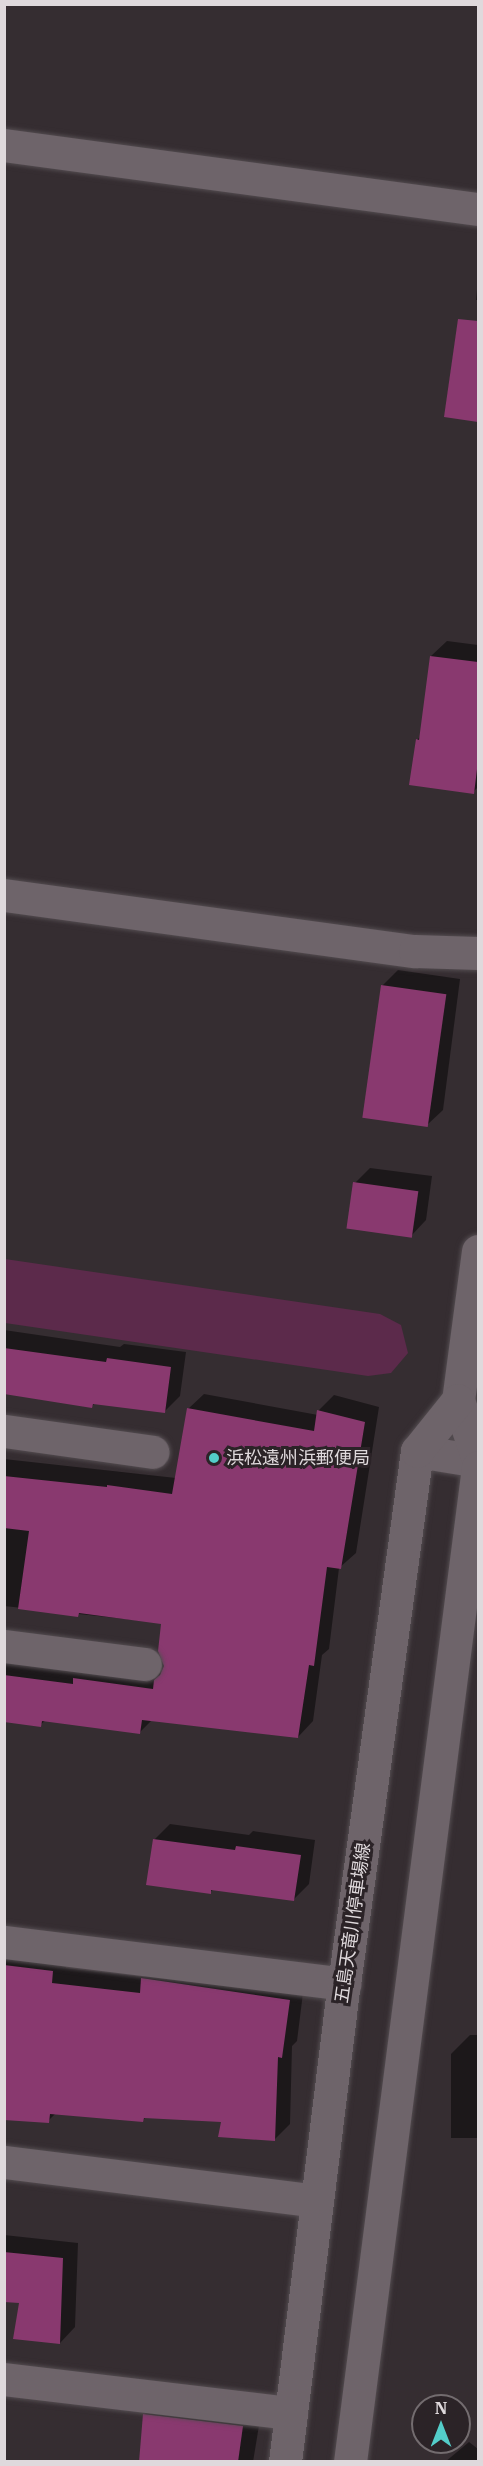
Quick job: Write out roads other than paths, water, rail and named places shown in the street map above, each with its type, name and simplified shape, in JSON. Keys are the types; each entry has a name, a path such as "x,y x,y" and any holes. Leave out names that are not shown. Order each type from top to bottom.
{"main road":[{"path":"4,145 478,209"},
{"path":"4,895 415,951 478,953"},
{"path":"417,1451 478,1460 458,1400 478,1251"},
{"path":"417,1451 458,1400"},
{"path":"4,1431 153,1452"},
{"name":"五島天竜川停車場線","path":"285,2462 344,1984 417,1451"},
{"path":"350,2462 478,1467"},
{"path":"4,1646 145,1664"},
{"path":"4,1942 344,1984"},
{"path":"4,2162 317,2201"},
{"path":"4,2379 291,2413"}],"place":[{"name":"浜松遠州浜郵便局","path":"214,1458"}]}
